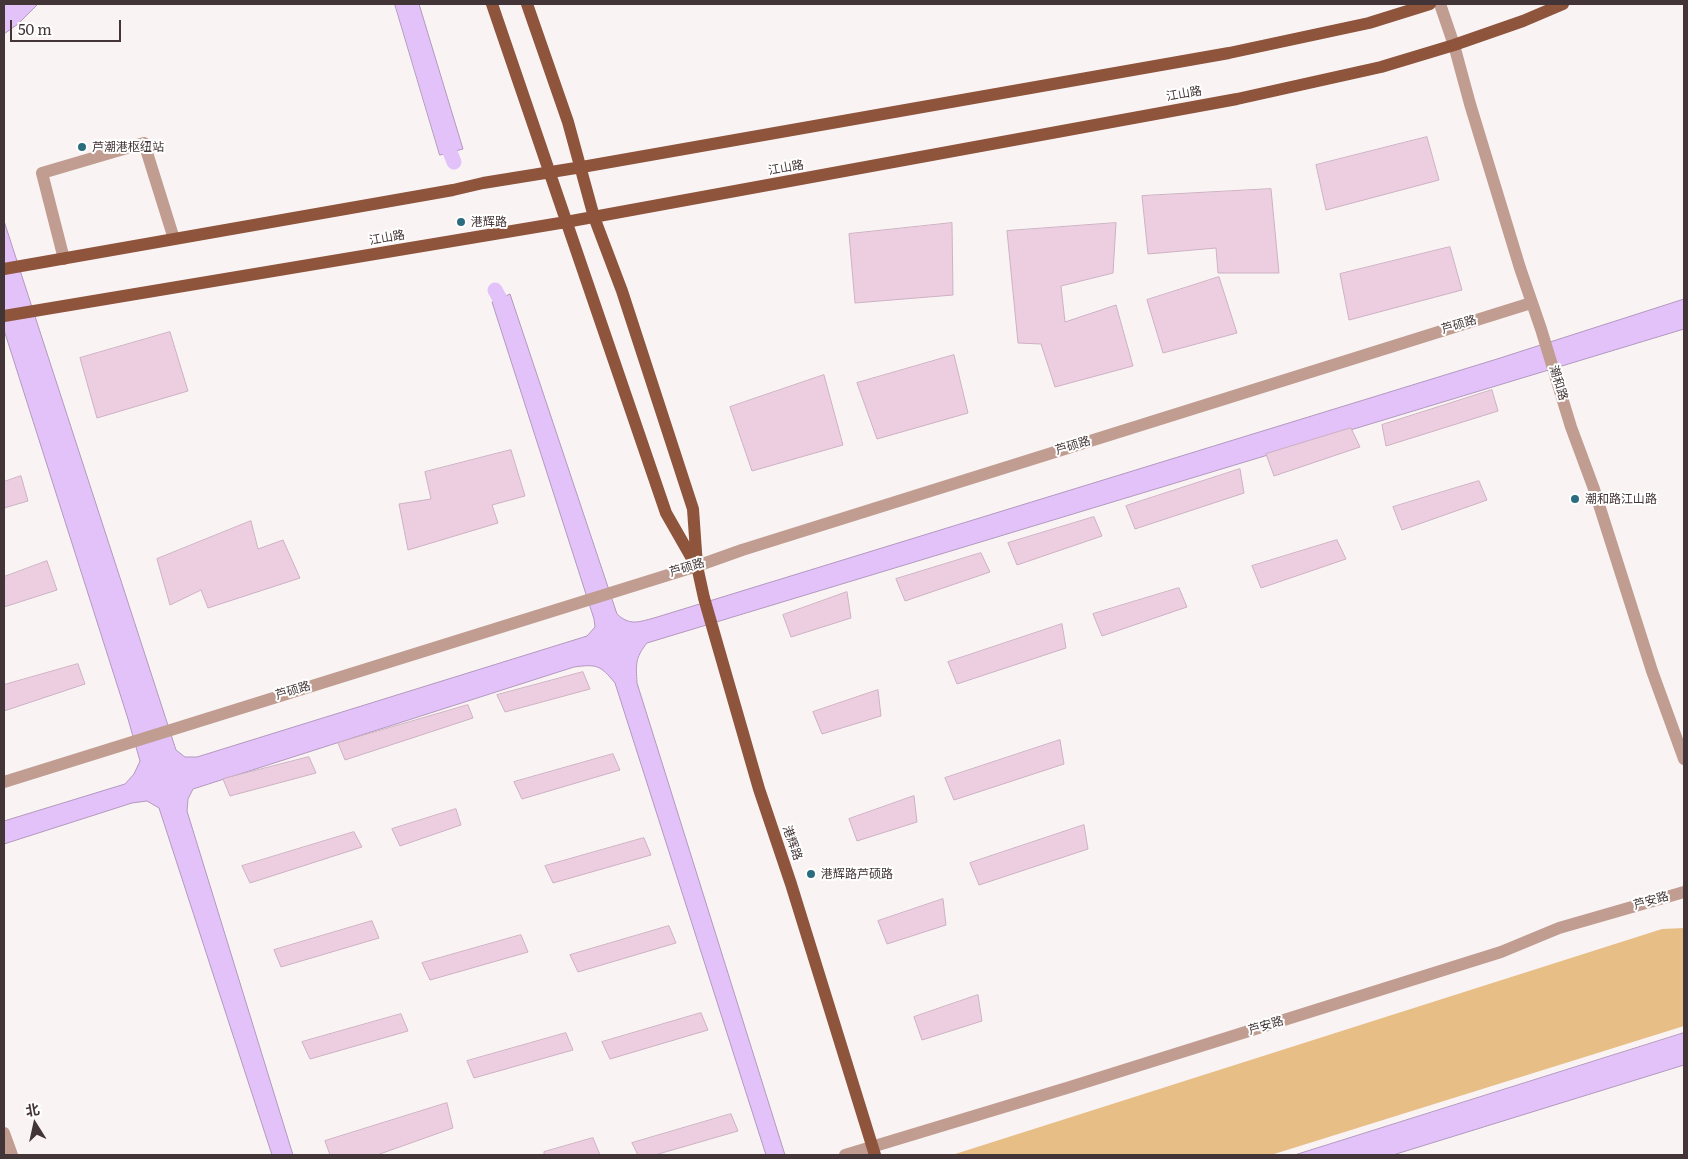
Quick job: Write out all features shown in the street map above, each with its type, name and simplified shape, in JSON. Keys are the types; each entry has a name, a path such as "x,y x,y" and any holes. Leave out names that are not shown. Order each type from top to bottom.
{"main road":[{"name":"港辉路","path":"492,4 666,513 697,566"},
{"name":"港辉路","path":"527,4 582,167 594,217 622,291 693,509 697,566 704,598 759,789 791,884 873,1151"},
{"path":"4,269 1229,53 1369,22 1430,4"},
{"name":"江山路","path":"4,316 566,222 1238,99 1381,67 1454,45 1523,21 1563,4"}],"street":[{"name":"潮和路","path":"1440,4 1531,303 1652,671 1684,759"},
{"path":"64,259 42,173 144,142 174,239"},
{"name":"芦硕路","path":"4,782 1531,303"},
{"name":"芦安路","path":"846,1155 873,1151 1070,1087 1501,952 1559,928 1684,892"},
{"path":"4,1133 12,1155"}],"shaded area":[{"path":"4,4 38,4 18,24 4,34"},
{"path":"395,4 419,4 463,149 440,155"},
{"path":"4,221 176,750 185,757 197,757 587,636 595,627 492,302 510,294 617,614 630,622 654,618 1497,359 1684,299 1684,329 647,643 637,661 637,683 785,1155 766,1155 615,683 602,669 593,666 574,667 193,789 188,799 187,811 293,1155 272,1155 159,808 147,801 132,803 4,844 4,821 125,784 134,774 140,761 4,330"},
{"path":"1684,928 1684,1026 1271,1155 952,1155 1662,929"},
{"path":"1684,1033 1684,1065 1393,1155 1295,1155"}],"building":[{"path":"1427,137 1439,180 1326,210 1316,165"},
{"path":"1271,189 1279,273 1218,273 1216,248 1148,254 1142,196"},
{"path":"952,223 953,295 855,303 849,234"},
{"path":"1116,223 1113,273 1061,286 1065,322 1116,305 1133,366 1055,387 1041,344 1018,343 1007,231"},
{"path":"1450,247 1462,290 1349,320 1340,274"},
{"path":"1219,277 1237,333 1163,353 1147,300"},
{"path":"170,332 188,391 97,418 80,358"},
{"path":"954,355 968,413 877,439 857,383"},
{"path":"824,375 843,445 752,471 730,407"},
{"path":"1492,390 1498,411 1386,446 1382,425"},
{"path":"1351,428 1360,447 1274,476 1266,454"},
{"path":"511,450 525,496 492,505 498,523 408,550 399,504 431,499 425,472"},
{"path":"1240,469 1244,493 1135,529 1126,506"},
{"path":"21,476 28,501 4,508 4,482"},
{"path":"1479,481 1487,500 1402,530 1393,507"},
{"path":"1094,517 1102,536 1017,565 1008,543"},
{"path":"251,521 258,549 283,540 300,578 208,608 201,590 170,605 157,559"},
{"path":"1337,540 1346,559 1261,588 1252,566"},
{"path":"981,553 990,572 905,601 896,579"},
{"path":"47,561 57,590 4,607 4,577"},
{"path":"1179,588 1187,607 1102,636 1093,614"},
{"path":"847,592 851,618 791,637 783,615"},
{"path":"1062,624 1066,648 957,684 948,662"},
{"path":"78,664 85,684 4,711 4,685"},
{"path":"583,672 590,689 505,712 497,695"},
{"path":"878,690 881,716 822,734 813,712"},
{"path":"468,705 473,718 345,760 338,743"},
{"path":"1060,740 1064,764 954,800 945,778"},
{"path":"613,754 620,770 522,799 514,782"},
{"path":"309,757 316,773 230,796 223,779"},
{"path":"914,796 917,822 857,841 849,819"},
{"path":"456,809 461,825 400,846 392,829"},
{"path":"1084,825 1088,849 979,885 970,863"},
{"path":"354,832 362,847 250,883 242,866"},
{"path":"644,838 651,855 553,883 545,866"},
{"path":"943,899 946,925 887,944 878,921"},
{"path":"372,921 379,938 281,967 274,950"},
{"path":"669,926 676,943 578,972 570,955"},
{"path":"521,935 528,952 430,980 422,963"},
{"path":"978,995 982,1021 922,1040 914,1017"},
{"path":"701,1013 708,1030 610,1059 602,1042"},
{"path":"401,1014 408,1031 310,1059 302,1042"},
{"path":"566,1033 573,1050 474,1078 467,1061"},
{"path":"447,1103 453,1128 377,1155 330,1155 325,1141"},
{"path":"731,1114 738,1131 655,1155 638,1155 632,1143"},
{"path":"593,1138 600,1155 544,1155 544,1152"}],"waterway":[{"path":"450,152 454,162"},
{"path":"495,290 500,299"}],"place":[{"name":"芦潮港枢纽站","path":"82,147"},
{"name":"港辉路","path":"461,222"},
{"name":"潮和路江山路","path":"1575,499"},
{"name":"港辉路芦硕路","path":"811,874"}]}
